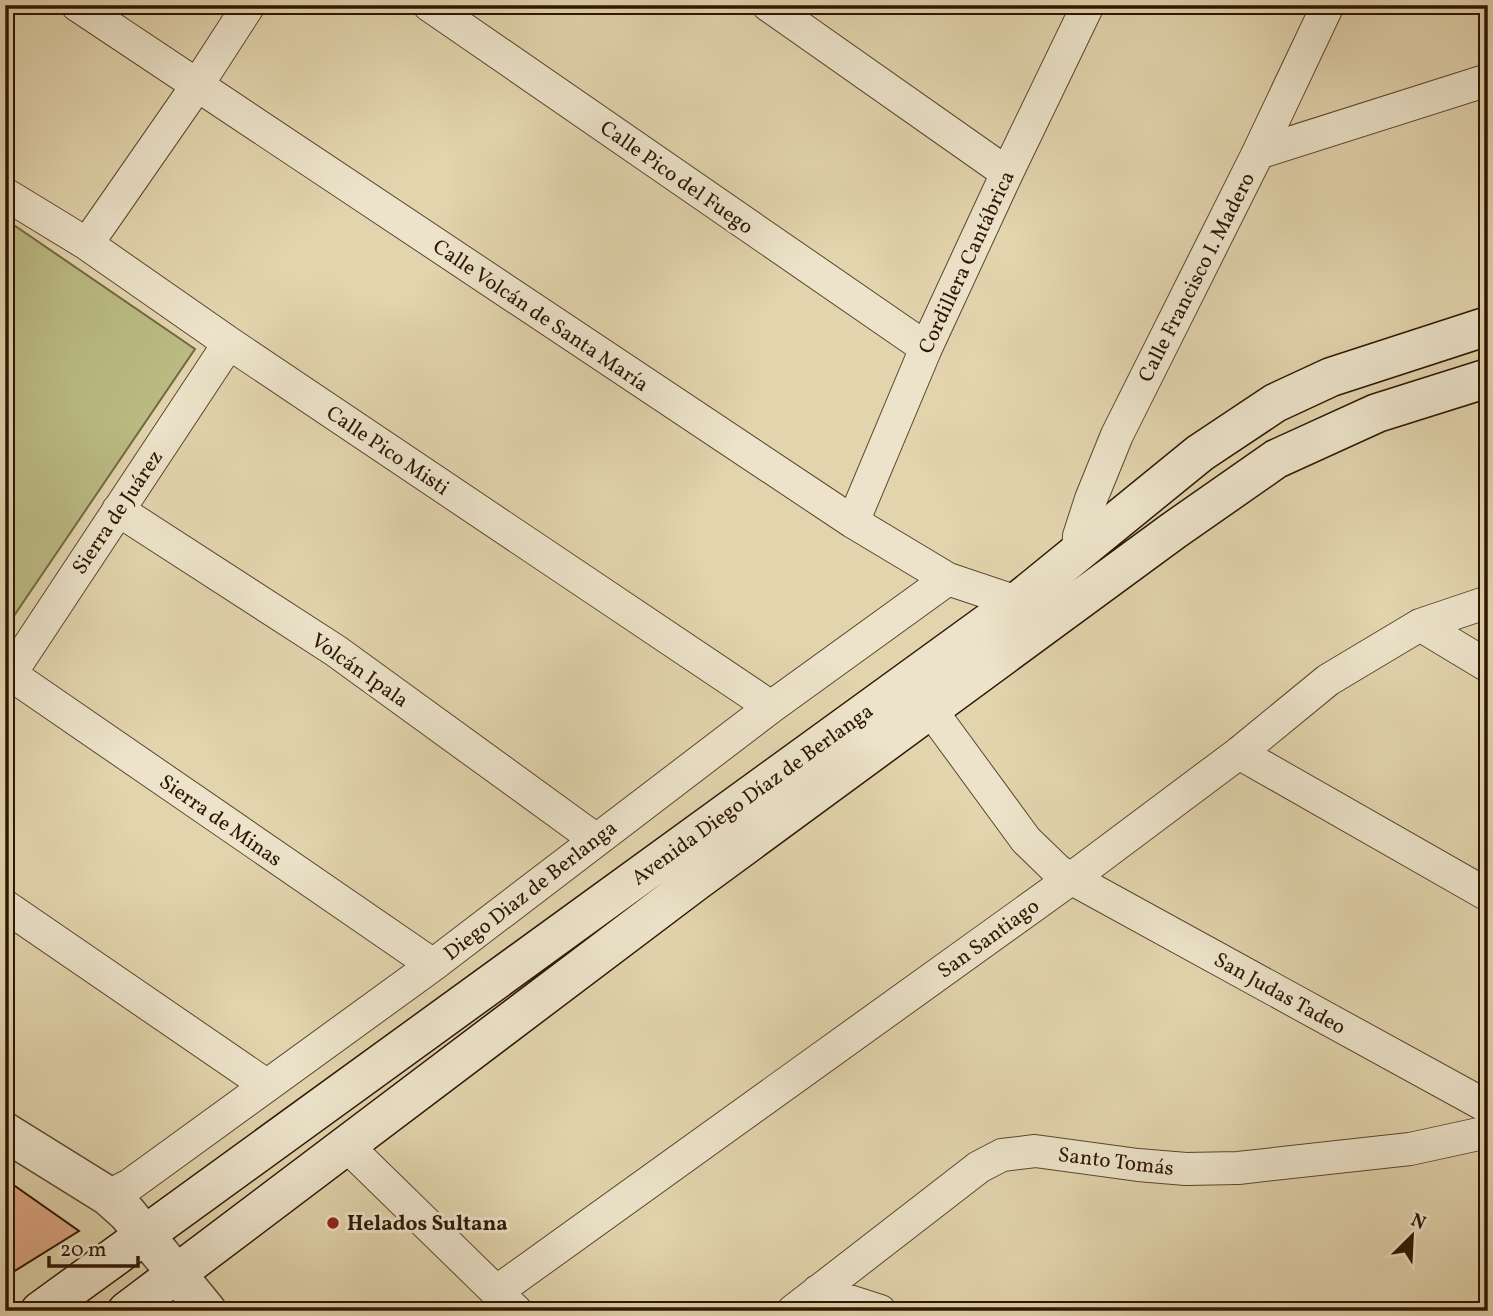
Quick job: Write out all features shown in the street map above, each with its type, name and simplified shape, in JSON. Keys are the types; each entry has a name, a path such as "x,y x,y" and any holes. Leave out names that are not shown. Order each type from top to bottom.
{"main road":[{"name":"Avenida Diego Díaz de Berlanga","path":"40,1311 1017,602 1200,453 1275,403 1331,377 1488,326"},
{"name":"Avenida Diego Díaz de Berlanga","path":"127,1311 695,882 1173,531 1276,459 1377,413 1488,378"},
{"path":"5,1132 108,1196 127,1213 206,1311"}],"street":[{"name":"Calle Volcán de Santa María","path":"77,5 853,522 948,579 1017,602"},
{"path":"87,244 249,5"},
{"name":"Calle Pico del Fuego","path":"429,5 926,348"},
{"path":"768,5 1006,173"},
{"name":"Cordillera Cantábrica","path":"853,522 926,348 1006,173 1088,5"},
{"name":"Calle Francisco I. Madero","path":"1078,553 1079,536 1091,499 1117,436 1258,153 1328,5"},
{"path":"1258,153 1488,80"},
{"name":"Calle Pico Misti","path":"5,194 87,244 229,344 771,708"},
{"name":"Sierra de Juárez","path":"8,678 229,344"},
{"name":"Volcán Ipala","path":"118,510 336,651 595,839"},
{"name":"Diego Diaz de Berlanga","path":"108,1196 130,1185 433,965 595,839 948,579"},
{"name":"San Santiago","path":"506,1301 1239,753 1328,680 1420,625 1488,602"},
{"path":"1420,625 1488,666"},
{"name":"Sierra de Minas","path":"8,678 433,965"},
{"name":"San Judas Tadeo","path":"930,709 1026,839 1045,860 1072,878 1488,1107"},
{"path":"1239,753 1488,895"},
{"path":"5,906 266,1085"},
{"name":"Santo Tomás","path":"793,1311 979,1167 1002,1156 1035,1151 1162,1167 1238,1168 1410,1149 1488,1132"},
{"path":"346,1145 506,1301"},
{"path":"818,1291 880,1311"}],"green space":[{"path":"5,219 195,349 5,629"}],"building":[{"path":"5,1179 79,1231 5,1277"}],"place":[{"name":"Helados Sultana","path":"333,1223"}]}
